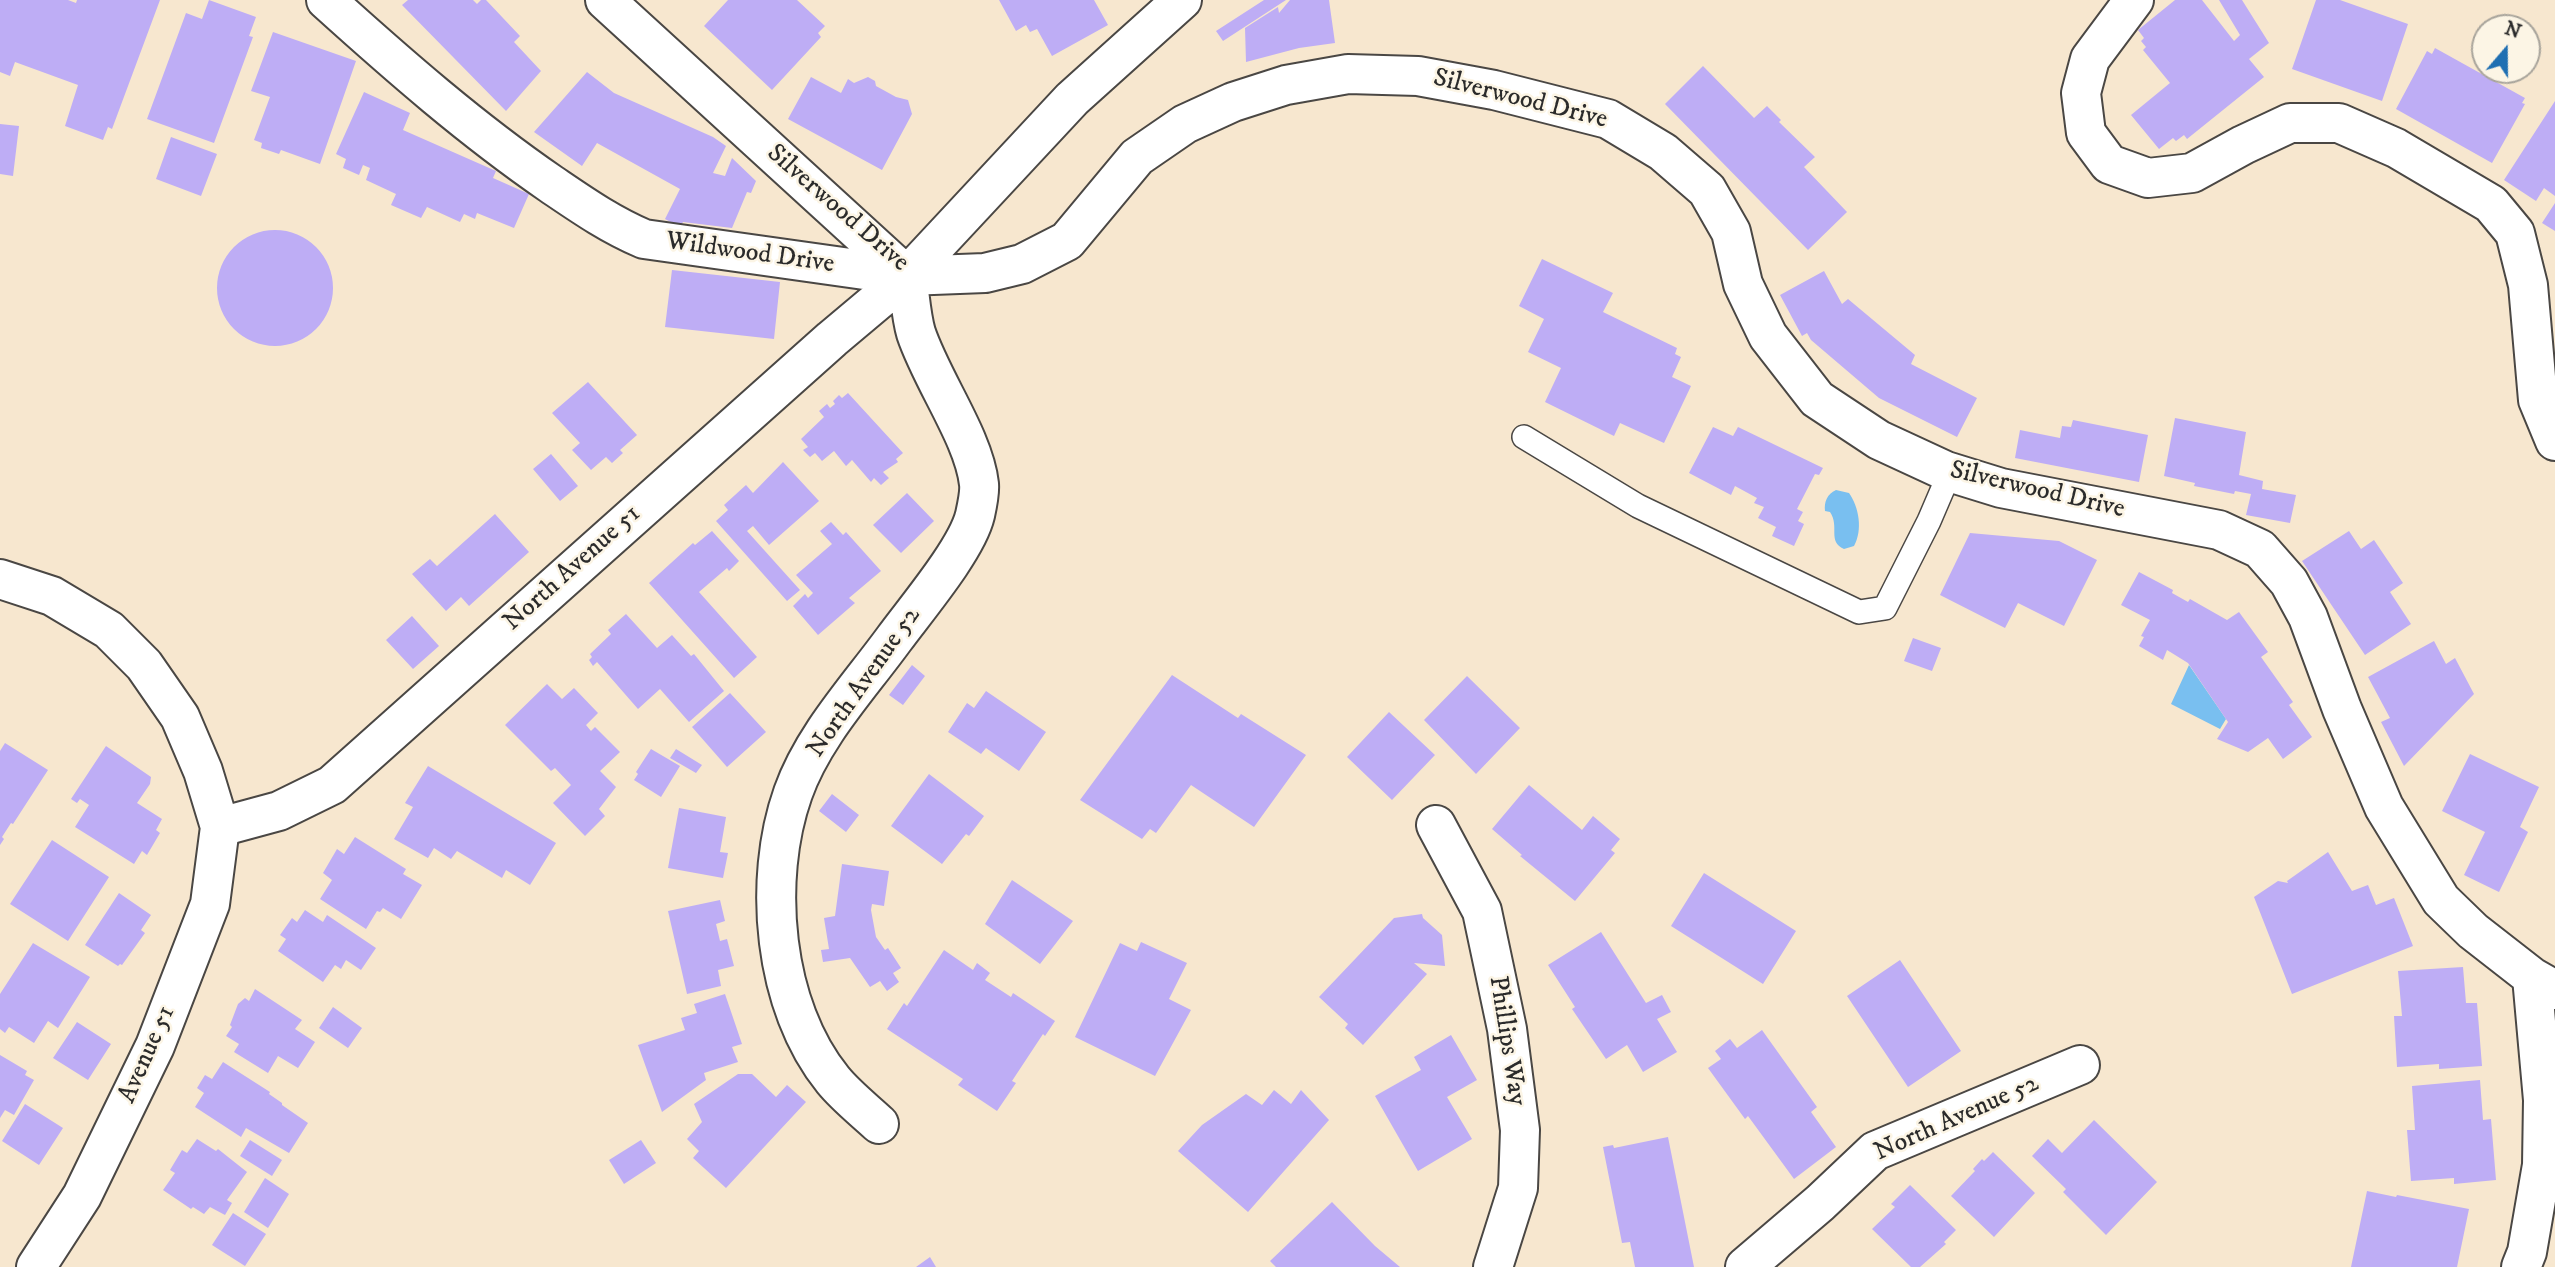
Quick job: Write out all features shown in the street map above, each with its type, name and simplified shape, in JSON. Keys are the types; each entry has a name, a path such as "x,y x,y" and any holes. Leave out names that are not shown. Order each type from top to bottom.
{"street":[{"name":"Wildwood Drive","path":"326,0 427,91 524,166 611,225 644,239 907,276"},
{"name":"Silverwood Drive","path":"605,0 907,276 998,270 1022,264 1067,241 1137,157 1185,124 1233,102 1286,85 1348,74 1431,78 1494,90 1608,118 1663,152 1707,190 1731,232 1743,284 1768,336 1817,398 1879,440 1950,472 2001,488 2219,530 2260,549 2289,582 2308,617 2342,709 2384,807 2441,900 2473,931 2543,983"},
{"path":"907,276 1072,99 1182,0"},
{"path":"2134,0 2090,59 2081,93 2086,133 2109,164 2148,178 2192,173 2290,123 2339,123 2396,148 2491,204 2515,233 2544,353 2538,400 2555,441"},
{"name":"North Avenue 51","path":"220,827 279,811 332,785 832,339 907,276"},
{"name":"North Avenue 52","path":"878,1124 833,1080 801,1029 786,979 776,907 778,851 793,792 819,741 954,558 974,519 979,485 976,472 969,447 933,375 915,331 907,276"},
{"path":"0,579 52,596 108,630 144,665 180,717 203,771 220,827"},
{"name":"Phillips Way","path":"1436,825 1482,911 1507,1029 1520,1130 1518,1188 1493,1267"},
{"name":"Avenue 51","path":"36,1267 82,1196 155,1046 210,904 220,827"},
{"path":"2521,1267 2527,1252 2542,1165 2543,983"},
{"name":"North Avenue 52","path":"1745,1267 1820,1203 1875,1151 2080,1065"}],"lane":[{"path":"1524,437 1638,506 1860,612 1885,608 1929,521 1950,472"}],"water":[{"path":"1836,490 1849,493 1859,519 1854,546 1844,549 1836,542 1830,512 1825,511 1827,499"},
{"path":"2189,665 2226,719 2220,729 2171,704"}],"building":[{"path":"0,0 68,0 76,3 77,0 160,0 112,129 108,127 103,140 65,126 78,85 15,62 10,76 0,72"},
{"path":"209,0 256,17 249,36 253,37 214,143 147,119 186,13 202,19"},
{"path":"408,0 473,0 477,4 486,0 520,36 514,42 541,71 506,111 402,5"},
{"path":"728,0 797,0 825,26 818,33 821,37 772,90 704,26"},
{"path":"999,0 1094,0 1108,25 1052,56 1037,29 1030,32 1026,25 1016,31"},
{"path":"1264,0 1286,0 1223,41 1216,31"},
{"path":"1290,0 1329,0 1335,43 1299,48 1246,62 1245,28 1278,7 1279,13"},
{"path":"2175,0 2202,0 2234,41 2240,35 2219,0 2242,0 2269,43 2249,59 2264,77 2187,139 2184,135 2176,141 2173,138 2159,149 2131,115 2170,83 2143,50 2146,47 2141,41 2144,38 2138,30"},
{"path":"2316,0 2340,0 2408,24 2382,101 2292,69"},
{"path":"273,32 356,61 320,164 281,150 279,154 261,148 262,143 254,140 270,97 251,91"},
{"path":"2435,48 2471,68 2471,84 2500,84 2525,98 2522,103 2525,104 2492,163 2396,109 2427,51 2432,54"},
{"path":"1703,66 1754,118 1767,106 1781,120 1779,122 1815,157 1804,167 1847,212 1808,250 1665,104"},
{"path":"587,72 614,93 713,137 726,146 713,173 725,176 732,158 756,181 751,193 747,192 732,228 683,222 680,227 665,219 680,189 597,143 582,166 534,132"},
{"path":"811,77 841,93 848,79 854,83 868,77 875,81 876,86 908,100 912,114 882,170 788,119"},
{"path":"364,92 410,113 403,130 496,171 493,178 529,194 514,228 477,213 475,219 464,214 460,222 427,207 421,218 391,205 396,194 366,180 370,168 363,165 359,175 343,168 346,159 336,154"},
{"path":"2555,101 2555,196 2544,188 2536,201 2504,180"},
{"path":"0,124 19,126 13,176 0,174"},
{"path":"171,137 217,154 201,196 156,179"},
{"path":"2555,203 2555,231 2542,223"},
{"path":"275,230 297,235 316,247 328,266 333,288 328,310 316,329 297,341 275,346 253,341 234,329 222,310 217,288 222,266 234,247 253,235"},
{"path":"1542,259 1613,293 1603,312 1677,348 1675,354 1681,357 1672,377 1691,386 1664,443 1620,423 1614,436 1545,402 1561,368 1528,352 1544,319 1519,306"},
{"path":"672,270 780,282 774,339 665,327"},
{"path":"1824,271 1842,304 1848,299 1915,355 1911,364 1977,398 1957,437 1879,398 1811,340 1807,333 1802,336 1780,295"},
{"path":"588,382 637,435 620,450 623,453 612,463 606,457 591,470 572,450 580,443 552,413"},
{"path":"848,393 903,453 896,459 898,462 883,472 889,478 881,485 874,478 871,482 852,460 846,466 834,451 822,461 815,453 810,457 803,450 808,447 801,439 824,417 819,411 827,404 830,408 839,395 842,398"},
{"path":"2175,418 2246,432 2239,475 2263,481 2262,489 2296,495 2290,523 2246,515 2251,494 2235,491 2234,494 2194,486 2195,483 2164,476"},
{"path":"2073,420 2148,435 2139,482 2015,458 2020,430 2060,438 2062,426 2071,427"},
{"path":"1713,427 1733,436 1738,427 1823,468 1819,475 1815,474 1797,509 1803,512 1798,521 1804,524 1794,546 1772,536 1776,527 1758,518 1764,507 1754,503 1757,498 1735,486 1731,495 1689,473"},
{"path":"551,454 578,486 560,501 533,469"},
{"path":"783,462 819,501 769,545 753,526 747,531 800,590 787,601 716,521 728,510 724,505 746,485 753,493"},
{"path":"907,493 934,521 901,553 873,525"},
{"path":"495,514 529,552 469,606 461,597 446,611 412,574 430,559 437,566"},
{"path":"831,522 843,535 846,532 881,571 849,598 855,603 818,635 793,606 805,594 808,598 813,593 796,575 832,544 820,531"},
{"path":"712,531 739,561 699,592 757,657 734,678 649,583 693,543 695,545"},
{"path":"2349,531 2361,549 2374,540 2403,583 2390,592 2411,624 2365,655 2302,561"},
{"path":"1970,533 2059,541 2097,560 2064,626 2018,603 2005,628 1940,595"},
{"path":"2139,572 2173,590 2172,593 2188,602 2190,599 2227,620 2239,612 2268,652 2261,657 2293,702 2289,705 2312,737 2283,759 2268,738 2248,752 2217,739 2228,722 2188,663 2167,650 2163,660 2139,646 2150,620 2121,605"},
{"path":"626,614 657,648 672,635 691,656 694,654 724,691 689,722 660,689 638,709 597,662 593,666 589,660 592,657 590,654 611,634 608,630"},
{"path":"412,616 439,646 413,669 386,640"},
{"path":"1913,638 1941,648 1932,671 1904,661"},
{"path":"2434,641 2446,664 2455,658 2474,694 2404,766 2381,722 2390,718 2368,677"},
{"path":"912,665 925,676 903,705 889,695"},
{"path":"1172,675 1238,718 1241,714 1306,755 1254,827 1191,785 1156,833 1150,829 1142,839 1080,800"},
{"path":"1467,676 1520,728 1476,774 1424,720"},
{"path":"547,684 562,699 574,688 598,713 586,725 591,731 595,727 620,752 600,771 616,787 599,809 605,816 585,836 553,803 571,785 555,768 551,771 505,725"},
{"path":"986,691 1046,732 1019,771 986,748 981,754 948,732 967,703 974,708"},
{"path":"730,693 766,732 727,767 692,727"},
{"path":"1389,712 1435,755 1392,800 1347,757"},
{"path":"5,743 48,770 2,837 4,839 0,845 0,751"},
{"path":"106,746 151,777 150,784 137,803 162,819 156,830 160,833 147,855 142,851 134,864 75,827 89,805 80,799 77,803 71,799"},
{"path":"651,749 680,766 661,797 634,780"},
{"path":"676,749 702,765 696,773 670,758"},
{"path":"2470,754 2539,787 2520,827 2528,832 2499,892 2464,875 2485,832 2442,811"},
{"path":"428,766 556,843 530,885 506,870 502,878 457,851 451,859 434,848 428,858 394,839 413,807 405,803"},
{"path":"929,774 984,816 942,864 891,826"},
{"path":"1529,785 1582,830 1593,816 1620,839 1611,850 1615,853 1575,901 1492,829"},
{"path":"832,794 859,815 846,832 819,811"},
{"path":"679,808 726,817 720,852 728,853 723,878 668,868"},
{"path":"355,837 406,869 403,874 422,885 401,919 383,908 380,912 377,911 366,929 320,899 332,880 323,873 337,849 344,854"},
{"path":"52,840 109,877 68,941 10,904"},
{"path":"2328,852 2352,891 2368,885 2376,905 2394,898 2413,946 2292,994 2254,897 2278,881 2288,883 2287,881"},
{"path":"842,864 889,871 884,906 872,904 871,910 876,937 885,950 888,948 901,968 893,973 899,982 887,991 880,981 870,987 850,958 823,962 821,950 829,949 824,918 835,916"},
{"path":"1704,873 1796,931 1763,984 1671,926"},
{"path":"1012,880 1073,921 1040,964 985,924"},
{"path":"119,893 151,915 141,930 145,933 122,965 118,966 85,945"},
{"path":"720,900 725,921 716,924 720,941 727,939 734,966 718,970 721,986 687,994 668,911"},
{"path":"305,910 323,922 327,915 376,948 361,970 346,960 341,969 335,965 323,982 278,951 286,939 280,935 292,918 297,922"},
{"path":"1422,914 1442,935 1445,966 1414,963 1427,974 1363,1045 1345,1028 1348,1024 1319,997 1394,918"},
{"path":"1601,932 1646,1003 1662,995 1671,1012 1657,1019 1677,1052 1643,1072 1627,1045 1606,1059 1572,1009 1575,1007 1548,965"},
{"path":"1141,942 1187,963 1169,999 1191,1010 1155,1076 1075,1037 1120,943 1137,951"},
{"path":"33,943 90,977 58,1028 48,1021 34,1043 9,1027 5,1033 0,1029 0,994"},
{"path":"944,950 973,970 977,963 990,973 985,980 1011,997 1013,993 1055,1021 1045,1036 1043,1034 1012,1081 1016,1083 997,1111 958,1085 963,1079 887,1029 904,1003 907,1006"},
{"path":"1900,960 1961,1051 1908,1087 1847,996"},
{"path":"2463,967 2466,1003 2477,1003 2482,1066 2439,1069 2439,1064 2397,1067 2394,1016 2402,1016 2398,971"},
{"path":"255,989 302,1020 295,1029 315,1042 298,1068 278,1056 268,1073 234,1052 239,1044 226,1036 232,1027 230,1025 238,1004 245,998 249,1001"},
{"path":"725,994 742,1044 732,1047 738,1062 704,1073 706,1080 662,1112 638,1045 685,1030 681,1018 697,1013 694,1004"},
{"path":"333,1007 362,1028 348,1048 319,1028"},
{"path":"77,1022 111,1044 88,1080 53,1058"},
{"path":"1762,1030 1817,1107 1811,1112 1836,1147 1794,1179 1748,1116 1745,1119 1708,1068 1721,1059 1715,1051 1730,1039 1737,1048"},
{"path":"1451,1035 1477,1080 1447,1097 1472,1139 1418,1171 1375,1096 1421,1070 1414,1057"},
{"path":"0,1055 27,1071 25,1075 34,1080 14,1115 5,1110 0,1118"},
{"path":"223,1062 270,1092 282,1105 308,1123 289,1153 246,1128 241,1137 195,1107 204,1093 197,1088 205,1075 212,1079"},
{"path":"738,1074 752,1074 776,1097 787,1085 806,1102 726,1188 693,1158 699,1151 687,1139 702,1122 694,1104"},
{"path":"2480,1080 2483,1120 2491,1119 2496,1180 2454,1184 2454,1178 2411,1181 2407,1130 2415,1130 2412,1086"},
{"path":"1274,1090 1291,1104 1301,1090 1329,1120 1248,1212 1178,1151 1202,1125 1246,1094 1262,1105"},
{"path":"25,1104 63,1128 39,1165 2,1141"},
{"path":"2094,1120 2157,1182 2106,1235 2063,1192 2066,1189 2032,1156 2048,1139 2062,1153"},
{"path":"1668,1137 1694,1267 1635,1267 1630,1242 1622,1243 1603,1147 1613,1145 1614,1148"},
{"path":"197,1139 216,1151 218,1149 247,1172 227,1200 232,1203 225,1215 210,1207 204,1214 193,1207 191,1209 163,1190 175,1173 170,1170 182,1150 187,1153"},
{"path":"250,1140 282,1160 272,1176 240,1156"},
{"path":"641,1140 656,1163 624,1184 609,1160"},
{"path":"1993,1152 2035,1193 1994,1237 1951,1196 1975,1171 1973,1169 1982,1159 1984,1161"},
{"path":"265,1178 289,1194 268,1228 244,1212"},
{"path":"1910,1185 1956,1230 1944,1242 1946,1244 1920,1267 1911,1267 1872,1229 1895,1207 1891,1204"},
{"path":"2367,1191 2469,1209 2457,1267 2351,1267"},
{"path":"1332,1202 1400,1267 1276,1267 1270,1261"},
{"path":"233,1213 266,1234 245,1266 212,1245"},
{"path":"930,1257 936,1267 916,1267"}]}
